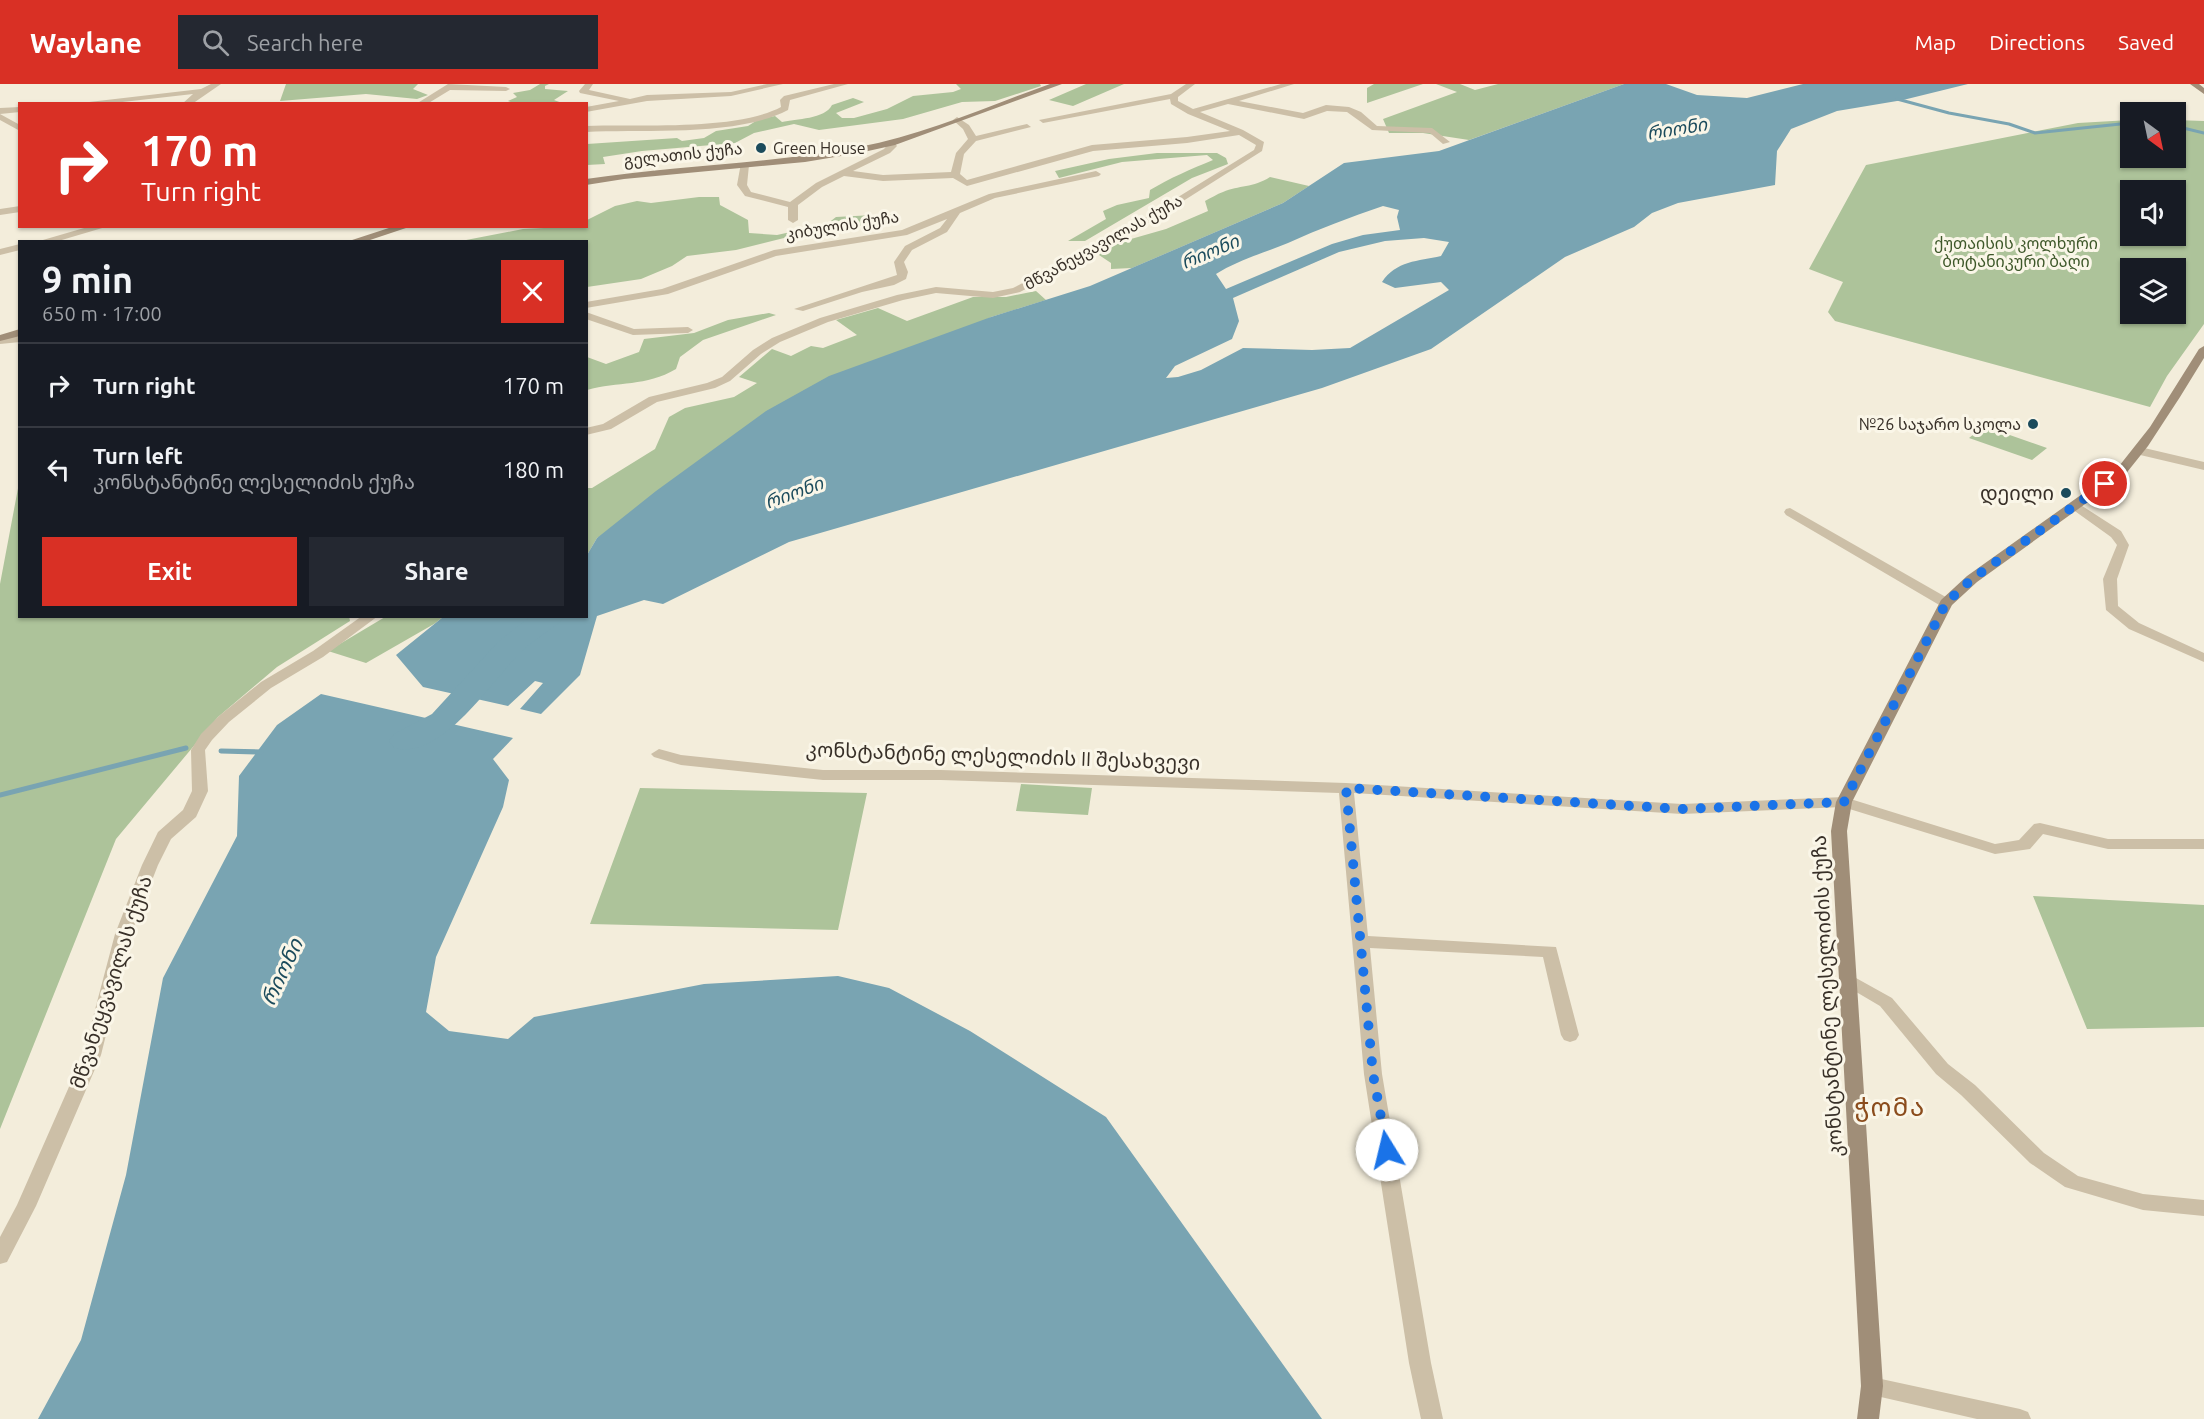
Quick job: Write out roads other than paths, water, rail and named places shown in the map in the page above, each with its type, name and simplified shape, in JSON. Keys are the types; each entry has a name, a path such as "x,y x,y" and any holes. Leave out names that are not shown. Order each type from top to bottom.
{"main road":[{"name":"გელათის ქუჩა","path":"588,182 624,176 805,159 892,143 1058,84"},
{"path":"2194,84 2204,92"},
{"path":"358,240 401,228"},
{"path":"0,339 18,333"},
{"name":"კონსტანტინე ლესელიძის ქუჩა","path":"1869,1419 1872,1386 1847,979 1849,958 1839,831 1844,802 1946,603 1972,579 2120,473 2140,451 2166,414 2204,349"}],"street":[{"path":"188,102 203,90 217,84"},
{"path":"589,84 584,91 630,101"},
{"path":"588,110 630,101 731,94 779,84"},
{"path":"588,129 675,128 744,120 777,114 785,108 784,100 787,98 844,84"},
{"path":"1043,120 1174,96 1191,84"},
{"path":"1191,112 1290,84"},
{"path":"423,102 452,85 506,89"},
{"path":"94,102 203,90"},
{"path":"1174,96 1174,102 1191,112 1245,134"},
{"path":"1230,102 1304,116 1326,108 1349,110 1358,114 1375,128 1432,131 1446,142"},
{"path":"0,111 18,109"},
{"path":"0,116 18,128"},
{"path":"957,120 966,126 973,139"},
{"path":"954,175 960,153 973,139 1027,127"},
{"path":"967,183 1092,148 1245,134"},
{"name":"მწვანეყვავილას ქუჩა","path":"588,432 606,427 653,399 711,386 726,379 757,352 776,340 824,320 890,300 936,290 993,295 1016,290 1136,228 1241,163 1258,151 1261,144 1245,134"},
{"path":"744,165 742,185 747,194 792,205 819,186 886,151 893,146 892,143"},
{"path":"844,173 883,178 954,175 992,196"},
{"name":"კიბულის ქუჩა","path":"588,305 664,292 774,253 904,233 992,196 1096,174"},
{"path":"792,205 794,220"},
{"path":"0,212 18,209"},
{"path":"786,310 799,309 860,289 890,283 902,277 903,272 899,262 908,248 944,230 955,213"},
{"path":"49,240 97,228"},
{"path":"0,252 18,248"},
{"path":"799,309 824,320"},
{"path":"588,316 633,332 688,330"},
{"path":"0,339 18,339"},
{"path":"2140,451 2204,466"},
{"path":"2076,506 2116,534 2123,545 2110,579 2111,607 2134,626 2204,658"},
{"path":"1790,512 1946,603"},
{"name":"მწვანეყვავილას ქუჩა","path":"0,1256 26,1206 92,1055 123,934 150,865 164,836 190,813 200,791 198,750 224,719 266,685 368,618"},
{"name":"კონსტანტინე ლესელიძის II შესახვევი","path":"659,754 681,760 823,775 941,776 1346,788 1682,809 1844,802 1995,849 2024,845 2040,828 2108,844 2204,844"},
{"path":"1346,788 1373,1074 1420,1363 1432,1419"},
{"path":"1361,942 1550,951 1570,1035"},
{"path":"1847,979 1886,1002 1942,1069 1968,1090 2037,1158 2072,1182 2143,1202 2204,1208"},
{"path":"1872,1386 2020,1419"}],"water":[{"path":"1624,84 1666,84 1697,95 1747,98 1803,84 1968,84 1903,100 1837,111 1791,129 1777,151 1775,185 1678,203 1652,213 1634,227 1565,257 1431,349 1322,388 789,542 663,604 644,600 597,616 580,675 541,714 520,709 543,683 535,681 508,706 423,687 396,655 442,618 588,618 588,553 597,538 656,491 766,411 829,376 991,317 1090,286 1283,203 1344,163 1439,151","holes":["1383,206 1399,210 1397,217 1400,230 1363,235 1332,244 1226,289 1216,274 1335,223","1424,238 1449,242 1441,256 1401,266 1382,282 1395,288 1441,282 1449,290 1350,348 1312,350 1243,348 1201,370 1166,378 1175,366 1232,339 1239,321 1233,298 1339,252 1385,241"]},
{"path":"321,694 513,738 493,759 509,780 503,807 436,957 426,1012 449,1031 508,1039 534,1017 704,984 838,976 889,988 970,1031 1106,1117 1322,1419 38,1419 81,1340 126,1175 163,978 237,836 239,776 277,725"}],"waterway":[{"path":"1897,99 1949,113 2009,124 2035,133 2120,124"},
{"path":"2186,129 2204,133"},
{"name":"რიონი","path":"405,741 443,721 508,648 547,618"},
{"path":"0,795 186,748"},
{"path":"221,751 261,752"}],"place":[{"name":"Green House","path":"761,148"},
{"name":"№26 საჯარო სკოლა","path":"2033,424"},
{"name":"დეილი","path":"2066,493"}],"district":[{"name":"ჭომა","path":"1890,1107"}],"park label":[{"name":"ქუთაისის კოლხური ბოტანიკური ბაღი","path":"2016,252"}]}
